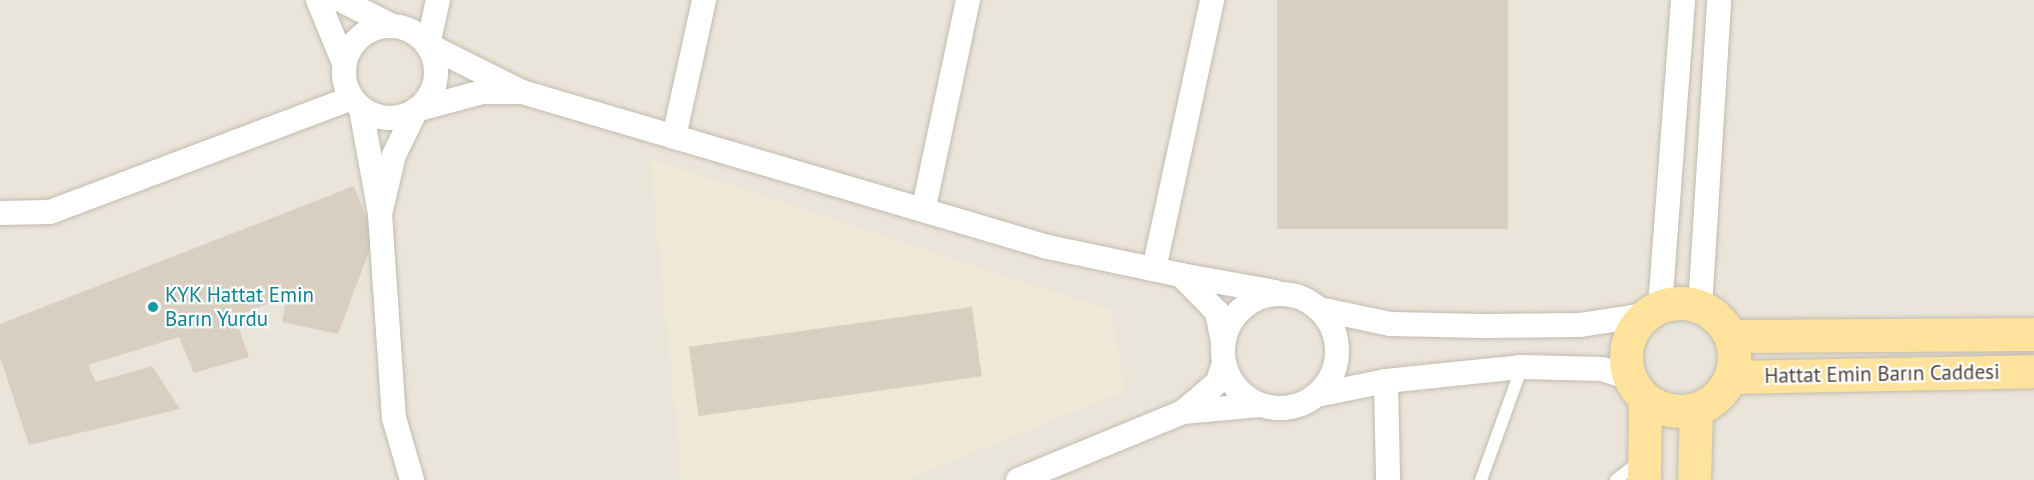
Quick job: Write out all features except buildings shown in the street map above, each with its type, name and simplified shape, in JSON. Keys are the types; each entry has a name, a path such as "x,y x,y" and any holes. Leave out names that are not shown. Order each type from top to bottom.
{"main road":[{"path":"1638,388 1678,411 1696,409 1719,396 1731,377 1735,359 1731,336 1718,317 1700,306 1653,311 1627,344 1638,388 1645,468"},
{"name":"Hattat Emin Barın Caddesi","path":"1731,336 2034,334"},
{"name":"Hattat Emin Barın Caddesi","path":"1731,377 2034,371"},
{"path":"1694,480 1696,409"}],"street":[{"path":"318,0 344,63 356,104 380,214 394,418 412,480"},
{"path":"341,0 390,25 418,34 428,45 522,92 924,207 1048,247 1283,294 1319,309 1358,321 1472,326 1580,325 1653,311 1683,0"},
{"path":"380,214 394,155 416,110 427,100 436,73 428,45 438,0"},
{"path":"674,137 704,0"},
{"path":"924,207 968,0"},
{"path":"1154,269 1212,0"},
{"path":"1700,306 1719,0"},
{"path":"344,63 363,33 390,25"},
{"path":"0,213 50,212 356,104 388,119 482,92 522,92"},
{"path":"1181,275 1217,312 1223,352 1236,389 1260,405"},
{"path":"1183,412 1218,382 1223,352 1238,311 1259,298 1283,294"},
{"path":"1317,395 1334,372 1338,343 1319,309"},
{"path":"1018,480 1183,412 1260,405 1290,408 1317,395 1386,381 1522,367 1602,369 1638,388"},
{"path":"1386,381 1388,480"}],"lane":[{"path":"1480,480 1522,367"},
{"path":"1616,480 1645,468"}],"shaded area":[{"path":"0,0 2034,0 2034,480 0,480"},
{"path":"650,159 1112,311 1124,391 905,480 682,480"}],"place":[{"name":"KYK Hattat Emin Barın Yurdu","path":"153,307"}]}
